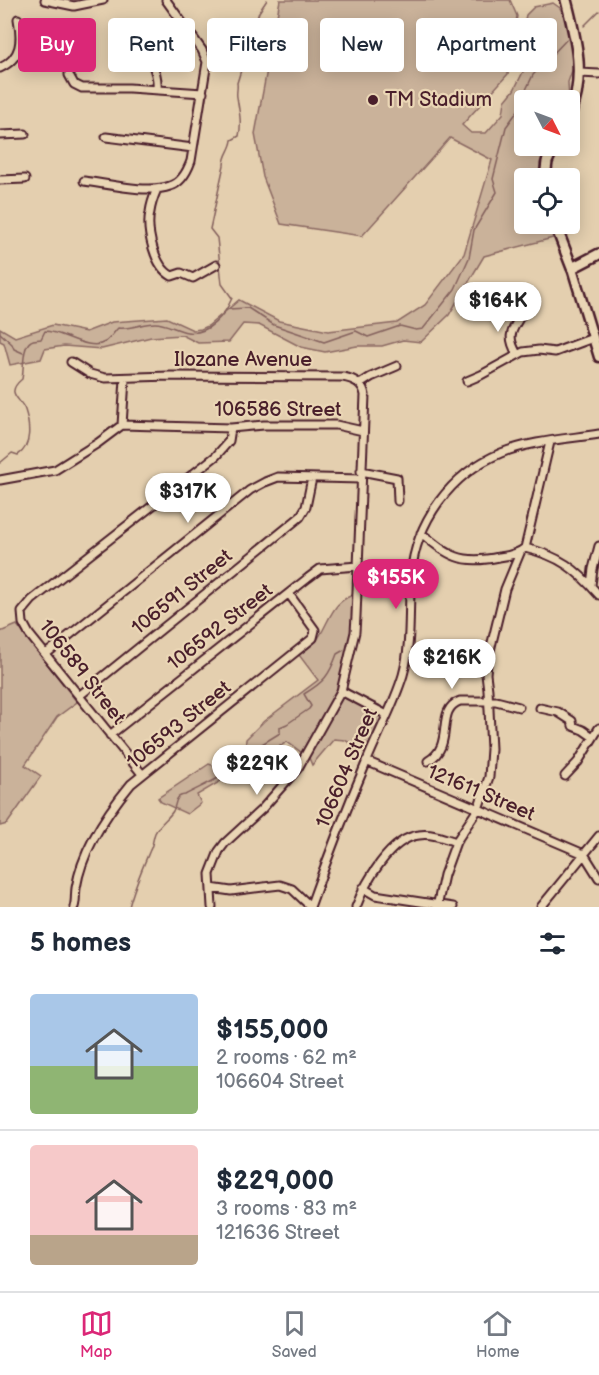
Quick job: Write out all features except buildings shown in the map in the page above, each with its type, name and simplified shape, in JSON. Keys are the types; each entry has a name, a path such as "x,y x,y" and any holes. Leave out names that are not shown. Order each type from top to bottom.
{"main road":[{"path":"566,0 576,40 580,73 577,90"},
{"path":"559,234 572,268 599,254"}],"street":[{"path":"45,0 74,6 103,0"},
{"path":"84,181 157,189 170,187 187,171 207,62 166,0"},
{"path":"0,68 12,61 18,50"},
{"path":"69,72 74,84 86,88 157,89 203,93"},
{"path":"156,72 157,89"},
{"path":"580,73 599,74"},
{"path":"0,135 25,134"},
{"path":"106,137 193,148"},
{"path":"0,180 26,179"},
{"path":"157,189 149,221 156,258 163,270 172,276 181,273 193,278 216,265"},
{"path":"572,268 599,357"},
{"path":"517,354 511,344 510,336 522,313"},
{"path":"467,381 517,354 531,350 555,352 593,338"},
{"name":"Ilozane Avenue","path":"71,362 105,378 343,377 360,384"},
{"path":"363,431 365,394 360,384 397,366"},
{"path":"0,480 55,470 122,425 125,379"},
{"name":"106586 Street","path":"122,425 231,428 264,425 336,425 363,431 355,632 341,691 298,768 262,809 219,851 210,874 212,907"},
{"name":"106589 Street","path":"142,774 78,696 23,623 21,616 25,607 216,456 229,441 231,428"},
{"name":"106604 Street","path":"310,906 405,666 411,574 421,532 434,507 445,493 473,470 500,454 550,442 599,434"},
{"path":"437,906 444,875 456,842 478,809 484,794 491,762 486,674 494,629 505,589 523,550 550,442"},
{"path":"46,654 250,490 265,482 278,477 312,478 361,475 397,478 398,501"},
{"name":"106591 Street","path":"78,696 300,517 306,507 312,478"},
{"path":"421,532 444,552 464,560 478,561 523,550 564,562 599,595"},
{"path":"591,585 599,546"},
{"name":"106592 Street","path":"110,735 321,569 357,566"},
{"name":"106593 Street","path":"74,907 76,888 88,851 119,799 142,774 313,638 315,630 289,594"},
{"path":"341,691 387,715"},
{"path":"428,760 436,756 440,749 447,713 454,703 460,701 504,702 519,707"},
{"path":"540,708 567,717 572,721 573,726 583,729 593,737"},
{"path":"565,776 578,762 599,728"},
{"name":"121611 Street","path":"366,761 584,854"},
{"path":"356,907 363,888 379,866 405,839 421,834 456,842"},
{"path":"541,907 599,836"},
{"path":"584,854 599,878"},
{"path":"211,888 231,891 287,886 310,906"},
{"path":"363,888 375,895 453,907"}],"shaded area":[{"name":"TM Stadium","path":"280,0 510,0 517,18 416,18 416,72 508,72 462,125 471,133 486,133 503,114 505,101 514,90 514,156 542,156 540,168 514,168 514,234 552,234 553,238 484,256 449,315 421,342 403,340 382,346 357,346 325,352 301,347 259,325 243,324 229,342 198,343 182,335 151,337 102,349 64,346 45,349 41,359 10,365 4,343 0,341 0,328 15,337 53,325 86,332 112,322 167,318 193,330 208,326 239,300 279,321 328,331 397,323 425,305 464,254 492,160 450,138 362,236 281,224 263,177 255,134 267,72 308,72 308,18 277,18"},
{"name":"TM Stadium","path":"553,3 560,8 566,20 574,65 568,82 568,90 514,90 523,72 557,72 557,18 525,18 534,7"},
{"path":"360,593 345,684 355,695 379,705 382,718 366,753 345,740 334,739 312,765 309,758 287,742 197,795 201,803 187,814 161,802 158,798 209,764 220,768 245,754 246,739 264,721 318,680 299,655 317,640 337,605 350,596"},
{"path":"17,625 77,702 57,717 25,765 41,776 7,824 0,826 0,632"}],"waterway":[{"path":"0,463 12,453 18,455 28,441 27,416 15,396 14,388 22,379 28,344 32,340 41,339 45,331 91,344 105,342 118,328 150,323 195,332 202,331 215,323 229,305 232,298 222,284 217,238 210,229 225,158 232,140 239,136 237,83 259,12 267,0"},
{"path":"584,26 599,11"},
{"path":"228,309 248,308 274,325 324,342 356,331 368,337 400,326 416,330 423,329 455,289 469,258 474,230 497,192 493,179 506,127 522,105 524,94 533,75 567,39"},
{"path":"0,333 14,349 23,353"},
{"path":"129,907 155,833 173,811 177,798 214,781 244,762 254,749 280,733 280,727 309,709 311,706 304,694 325,678 337,654 344,650"}],"place":[{"name":"TM Stadium","path":"373,100"}]}
